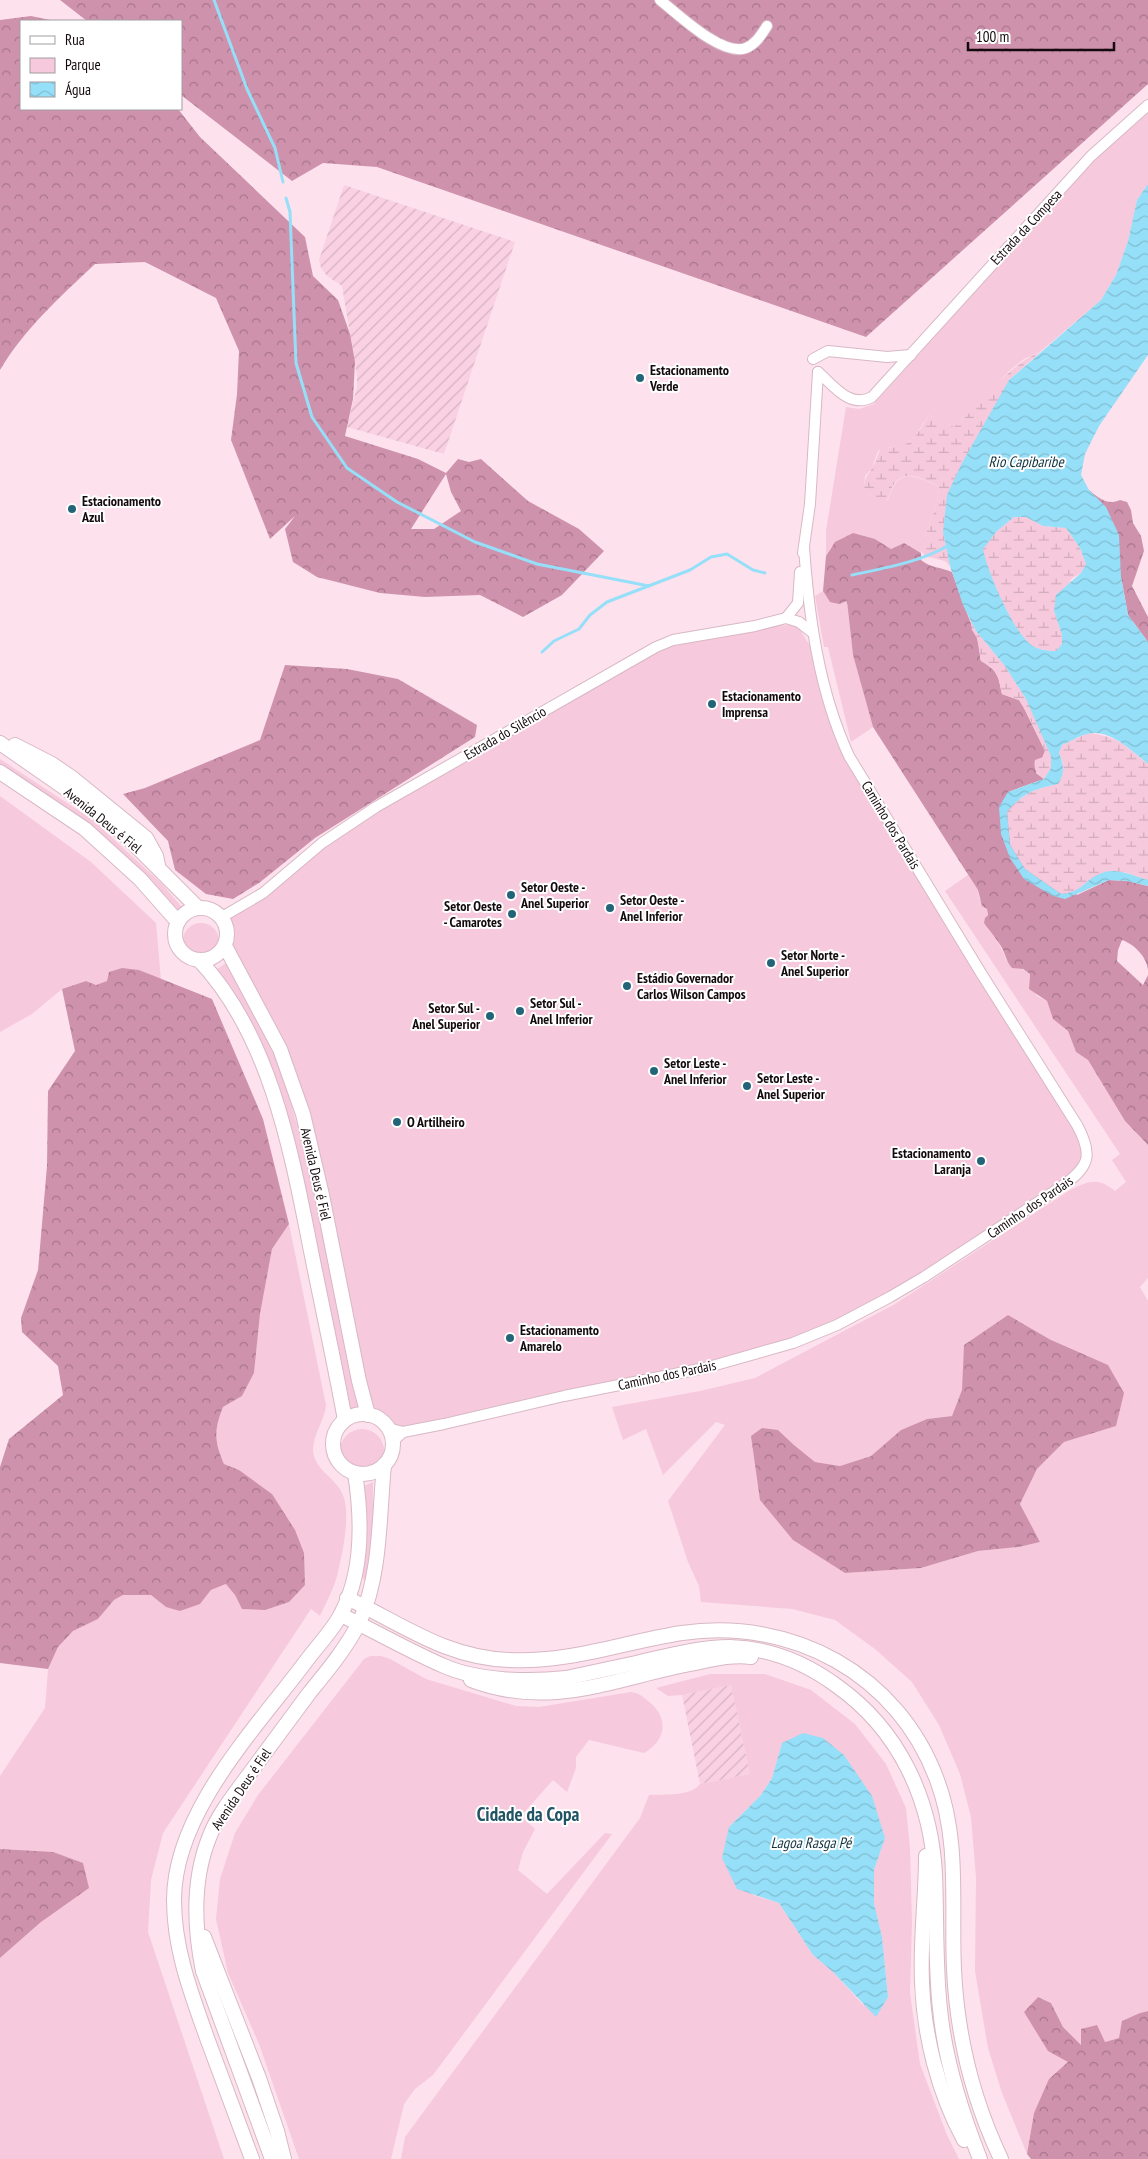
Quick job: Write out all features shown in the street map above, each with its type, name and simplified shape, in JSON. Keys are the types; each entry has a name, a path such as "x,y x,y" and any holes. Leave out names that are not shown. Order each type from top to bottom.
{"main road":[{"path":"0,739 52,764 76,781 146,838 156,856 159,868"},
{"name":"Avenida Deus é Fiel","path":"0,743 97,812 124,834 198,908"},
{"name":"Avenida Deus é Fiel","path":"0,772 85,829 140,879 178,922"},
{"path":"198,908 215,911 222,917 228,933 225,946 215,957 200,961 184,954 175,939 178,922 183,915 198,908"},
{"name":"Avenida Deus é Fiel","path":"225,946 280,1049 303,1114 368,1415"},
{"name":"Avenida Deus é Fiel","path":"200,961 229,996 244,1022 263,1067 283,1124 301,1202 345,1420"},
{"path":"360,1414 368,1415 378,1418 398,1437 384,1465 371,1473 355,1473 341,1465 334,1450 335,1434 345,1420 360,1414"},
{"name":"Avenida Deus é Fiel","path":"272,2159 203,1972 196,1940 196,1909 200,1869 209,1837 215,1824 264,1754 342,1650 359,1623 366,1606 376,1556 384,1465"},
{"name":"Avenida Deus é Fiel","path":"252,2159 183,1970 174,1922 177,1873 187,1837 206,1796 341,1615 354,1576 359,1539 359,1503 355,1473"},
{"path":"348,1598 423,1638 450,1650 474,1656 507,1660 545,1660 588,1654 683,1633 744,1630 771,1634 800,1643 836,1660 863,1678 907,1722 934,1772 946,1808 953,1851 954,1971 960,2029 969,2072 982,2115 1001,2159"},
{"path":"341,1615 446,1667 496,1677 549,1680 692,1650 730,1647 760,1650 798,1662 836,1685 872,1714 890,1736 906,1764 920,1792 926,1812 935,1873 936,1965 944,2042 959,2101 980,2159"},
{"path":"926,1812 922,1982 926,2018 933,2060 946,2103 975,2159"},
{"path":"196,1909 210,1956 225,1990 270,2110 284,2159"}],"street":[{"path":"660,0 703,34 722,46 733,50 745,48 755,42 767,26"},
{"name":"Estrada da Compesa","path":"804,547 810,504 818,372 849,399 865,401 872,397 1091,156 1148,105"},
{"path":"813,359 828,351 887,357 911,355"},
{"path":"804,547 800,567 798,603 786,618 799,622 813,632"},
{"name":"Caminho dos Pardais","path":"398,1437 564,1396 705,1368 793,1342 837,1325 924,1277 1077,1176 1084,1167 1088,1156 1087,1148 1077,1125 981,973 849,756 834,721 813,632 807,597 804,547"},
{"name":"Estrada do Silêncio","path":"222,917 263,892 322,843 376,807 656,647 672,640 755,626 786,618"}],"shaded area":[{"path":"344,185 515,242 444,454 347,427 357,386 357,376 342,286 327,276 321,268 319,260"},
{"path":"731,1685 750,1774 700,1784 682,1695"}],"green space":[{"path":"60,0 1148,0 1148,84 866,337 377,167 323,163 292,181 182,96 182,20 86,20"},
{"path":"31,16 50,20 20,20 20,110 179,110 200,137 305,237 313,276 338,300 350,334 355,362 353,399 345,436 418,459 446,473 458,459 469,462 481,459 528,501 579,529 604,551 562,595 523,617 480,595 425,597 380,593 317,577 293,562 285,529 295,516 270,539 231,440 237,394 239,351 216,298 145,262 95,264 32,327 0,370 0,20","holes":["446,474 451,492 461,511 434,529 411,529"]},
{"path":"1148,111 1148,184 1137,200 1128,241 1116,275 1101,300 1041,351 1024,359 1009,371 983,401 954,427 929,415 915,436 905,445 896,449 889,447 878,451 872,468 865,476 864,487 873,501 888,500 897,482 908,476 922,479 939,487 937,504 923,541 921,553 904,543 891,549 875,539 831,547 826,556 826,531 846,407 859,409 874,404 1106,147"},
{"path":"1041,351 1009,380 943,532 950,566 945,561 925,556 920,549 937,504 939,487 914,476 903,477 893,486 884,504 873,501 864,487 864,483 879,451 883,446 898,447 911,440 921,429 929,415 954,427 1005,376 1028,358"},
{"path":"1089,490 1107,502 1120,500 1127,502 1131,510 1133,523 1141,536 1144,551 1132,586 1148,617 1148,642 1128,615 1121,577"},
{"path":"1014,517 1026,517 1043,526 1066,528 1080,548 1086,564 1081,573 1072,578 1054,611 1062,635 1062,644 1057,651 1036,648 1023,637 1008,614 985,559 982,549 997,531"},
{"path":"853,533 875,539 891,549 904,543 921,553 921,560 924,563 952,572 978,641 981,661 996,674 1002,694 1019,700 1045,751 1036,773 1044,779 1008,792 1077,895 1109,880 1127,881 1148,886 1148,970 1145,960 1139,952 1122,940 1118,950 1117,961 1143,985 1148,975 1148,1145 1125,1121 1088,1060 1076,1052 1068,1031 1053,1019 1047,1001 1029,989 1030,974 1023,969 1010,966 1002,947 984,923 988,915 987,909 982,906 978,890 873,727 853,655 847,601 839,604 830,602 823,591 826,556 835,542"},
{"path":"823,591 830,602 847,600 853,655 873,727 851,742 828,647 824,647 815,596"},
{"path":"970,618 976,631 1005,666 1026,699 1042,732 1051,756 1051,768 1044,779 1036,771 1035,760 1043,757 1045,751 1019,700 1002,694 997,674 981,661 977,638 972,630"},
{"path":"797,625 810,646 825,708 839,744 1083,1135 1084,1167 890,1297 773,1350 403,1432 385,1425 367,1411 303,1114 235,965 226,924 222,917 322,843 656,647 755,626"},
{"path":"285,665 347,669 398,679 477,725 475,737 315,838 259,883 233,899 206,894 175,870 168,841 123,794 145,788 260,740"},
{"path":"1088,733 1108,737 1121,743 1148,764 1148,880 1124,872 1085,884 1074,893 1061,894 1025,869 1010,845 1007,812 1019,800 1030,793 1058,784 1063,763 1059,753 1062,745"},
{"path":"0,759 93,820 162,884 186,912 174,922 107,848 0,769"},
{"path":"0,796 91,862 156,923 161,980 139,970 96,985 86,981 62,989 32,1014 0,1032"},
{"path":"968,875 978,890 979,898 987,909 989,930 999,944 1006,960 1030,974 1029,982 1037,996 1047,1001 1053,1019 1068,1031 1076,1052 1088,1060 1125,1121 1148,1145 1148,1278 1140,1287 1148,1301 1148,2011 1140,2013 1119,2038 1081,2046 1063,2027 1051,2003 1038,1997 1024,2012 1069,2062 1034,2113 1027,2154 1002,2093 988,2048 975,1971 976,1877 971,1817 960,1774 939,1725 912,1682 875,1649 835,1620 792,1609 701,1602 699,1586 688,1562 668,1501 725,1425 716,1422 663,1475 646,1429 623,1440 612,1407 700,1391 755,1378 895,1304 1070,1190 1083,1184 1098,1182 1115,1191 1126,1182 1112,1160 1120,1154 945,891","holes":["1008,1315 1051,1340 1115,1426 1064,1442 1037,1469 1020,1504 1040,1542 1019,1547 978,1551 921,1568 845,1573 778,1430 815,1462 840,1466 871,1456 901,1430 927,1419 952,1416 963,1390 964,1345"]},
{"path":"201,923 208,924 214,928 218,934 218,948 214,954 208,958 201,959 194,958 188,954 184,948 183,941 184,934 188,928 194,924"},
{"path":"226,963 248,999 280,1068 302,1141 316,1193 361,1414 347,1417 292,1144 213,972"},
{"path":"122,968 139,970 212,999 263,1119 289,1224 272,1249 260,1314 254,1373 242,1396 223,1407 216,1436 218,1449 224,1464 239,1470 272,1494 295,1530 304,1553 305,1585 289,1602 265,1610 242,1609 235,1595 226,1584 211,1590 200,1604 180,1611 166,1607 151,1595 123,1595 114,1600 98,1619 73,1631 58,1647 48,1669 0,1663 0,1467 9,1439 63,1395 58,1366 22,1332 21,1318 38,1270 47,1166 48,1091 75,1051 62,989 86,981 96,985 107,981 109,972"},
{"path":"289,1224 326,1405 315,1437 314,1456 319,1466 336,1483 345,1501 346,1523 341,1557 335,1581 320,1616 311,1609 163,1833 151,1880 148,1932 224,2159 0,2159 0,1958 41,1922 16,1850 0,1849 0,1776 45,1708 48,1669 58,1647 73,1631 98,1619 114,1600 123,1595 151,1595 166,1607 200,1604 211,1590 227,1584 242,1609 272,1494 239,1470 224,1464 218,1449 216,1435 223,1407 242,1396 254,1373 260,1314 272,1249"},
{"path":"1008,1315 1051,1340 1108,1365 1124,1393 1116,1426 1064,1442 1037,1469 1020,1504 1040,1542 1019,1547 978,1551 921,1568 845,1573 793,1540 760,1500 751,1436 762,1428 778,1430 815,1462 840,1466 871,1456 901,1430 927,1419 952,1416 962,1390 964,1345"},
{"path":"358,1429 366,1429 378,1435 384,1451 378,1467 366,1473 358,1473 346,1467 340,1455 340,1447 346,1435"},
{"path":"373,1482 373,1526 366,1581 360,1576 367,1525 364,1486"},
{"path":"370,1656 381,1656 390,1659 426,1679 516,1706 539,1707 634,1692 655,1707 662,1721 662,1728 657,1742 644,1753 589,1740 576,1757 576,1768 567,1792 553,1780 521,1816 535,1829 523,1852 518,1870 547,1894 605,1833 612,1834 433,2075 415,2089 404,2104 391,2159 299,2159 259,2044 228,1973 216,1919 220,1879 235,1833 258,1795 364,1659"},
{"path":"710,1674 765,1674 811,1690 855,1724 886,1764 906,1808 910,1848 912,1923 910,1993 920,2064 947,2135 959,2159 401,2159 405,2137 640,1818 649,1795 683,1793 696,1788 700,1784 750,1774 731,1685 668,1696 656,1688","holes":["782,1743 885,1838 874,1870 874,1903 882,1937 888,1997 863,2005 833,1972 813,1955 779,1903 753,1895 729,1827 761,1795 772,1778"]},
{"path":"0,1849 53,1852 83,1863 89,1888 41,1922 0,1958"},
{"path":"1038,1997 1051,2003 1063,2027 1081,2045 1081,2029 1097,2025 1105,2042 1119,2038 1122,2021 1148,2011 1148,2159 1031,2159 1027,2154 1034,2113 1049,2079 1068,2062 1048,2051 1024,2012"}],"water":[{"name":"Rio Capibaribe","path":"1148,184 1148,355 1099,426 1085,454 1081,475 1089,490 1106,507 1119,535 1121,577 1128,615 1148,642 1148,764 1112,737 1095,733 1084,735 1062,745 1059,753 1063,765 1063,773 1058,784 1042,788 1024,796 1007,812 1010,845 1025,869 1061,894 1075,891 1091,879 1108,871 1125,873 1148,880 1148,886 1127,881 1109,880 1065,899 1053,896 1024,879 1010,858 1001,834 999,807 1008,792 1044,779 1051,768 1051,756 1026,699 1005,666 976,631 963,605 950,566 943,532 947,495 962,463 1009,380 1101,300 1116,275 1128,241 1137,200","holes":["1014,517 1026,517 1043,526 1066,528 1080,548 1086,564 1081,573 1056,595 1054,611 1062,635 1062,644 1056,651 1036,648 1023,637 1002,600 983,549 997,531"]},
{"name":"Lagoa Rasga Pé","path":"803,1733 823,1738 844,1755 872,1796 885,1838 874,1870 874,1903 882,1937 888,1997 876,2017 833,1972 813,1955 779,1903 737,1889 722,1858 729,1827 761,1795 772,1778 782,1743"}],"waterway":[{"path":"214,0 247,89 275,148 283,182"},
{"path":"286,198 290,212 296,363 312,417 347,468 397,502 475,542 537,564 649,586"},
{"path":"852,575 915,560 949,545"},
{"path":"542,652 554,641 579,629 590,615 607,602 690,570 711,557 727,554 753,570 765,573"}],"place":[{"name":"Estacionamento Verde","path":"640,378"},
{"name":"Estacionamento Azul","path":"72,509"},
{"name":"Estacionamento Imprensa","path":"712,704"},
{"name":"Setor Oeste - Anel Superior","path":"511,895"},
{"name":"Setor Oeste - Anel Inferior","path":"610,908"},
{"name":"Setor Oeste - Camarotes","path":"512,914"},
{"name":"Setor Norte - Anel Superior","path":"771,963"},
{"name":"Estádio Governador Carlos Wilson Campos","path":"627,986"},
{"name":"Setor Sul - Anel Inferior","path":"520,1011"},
{"name":"Setor Sul - Anel Superior","path":"490,1016"},
{"name":"Setor Leste - Anel Inferior","path":"654,1071"},
{"name":"Setor Leste - Anel Superior","path":"747,1086"},
{"name":"O Artilheiro","path":"397,1122"},
{"name":"Estacionamento Laranja","path":"981,1161"},
{"name":"Estacionamento Amarelo","path":"510,1338"}],"district":[{"name":"Cidade da Copa","path":"528,1814"}]}
